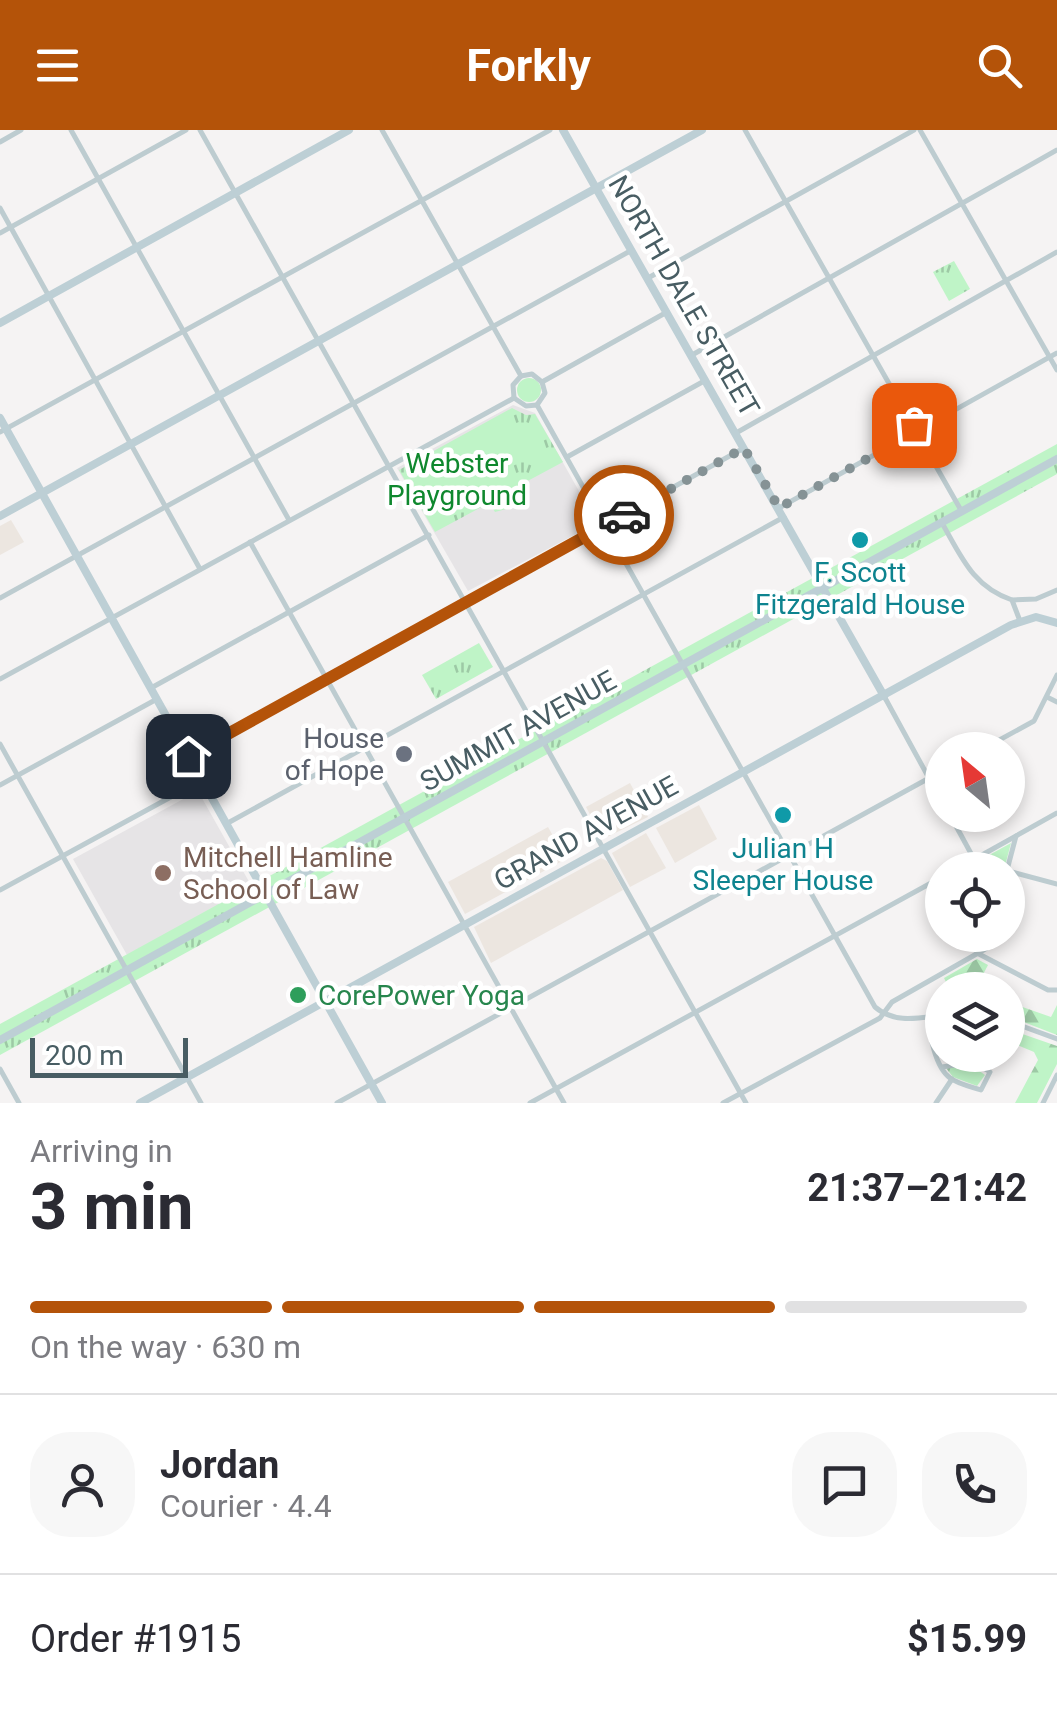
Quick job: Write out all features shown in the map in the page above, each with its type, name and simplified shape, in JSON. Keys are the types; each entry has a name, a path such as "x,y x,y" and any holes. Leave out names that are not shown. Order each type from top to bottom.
{"street":[{"path":"0,142 22,130"},
{"path":"71,130 290,520"},
{"path":"0,233 186,130"},
{"path":"200,130 746,1103"},
{"path":"0,322 348,130"},
{"path":"382,130 521,376"},
{"path":"3,430 550,130"},
{"name":"NORTH DALE STREET","path":"563,130 884,696"},
{"path":"0,516 702,130"},
{"path":"745,130 962,512"},
{"path":"648,278 917,130 1057,370"},
{"path":"692,355 1057,150"},
{"path":"0,208 200,569"},
{"path":"0,598 632,250"},
{"path":"736,433 1057,252"},
{"path":"542,382 668,312"},
{"path":"226,824 644,594 917,431 1057,353"},
{"path":"532,374 542,382 545,393 537,404 526,406 514,398 513,386 521,376 532,374"},
{"path":"567,457 706,380"},
{"path":"0,679 514,398"},
{"path":"537,404 874,1006 900,1019 925,1016"},
{"path":"0,418 3,430 42,493 382,1103"},
{"path":"188,756 744,448"},
{"name":"SUMMIT AVENUE","path":"0,1040 1057,460"},
{"path":"942,524 978,582 1012,600 1036,598 1057,590"},
{"path":"151,689 429,535"},
{"path":"250,542 564,1103"},
{"path":"1012,600 1020,621 1036,617 1057,624"},
{"name":"GRAND AVENUE","path":"140,1103 1020,621"},
{"path":"1014,732 1034,721 1057,674"},
{"path":"884,696 925,769"},
{"path":"1046,697 1057,702"},
{"path":"0,784 157,699"},
{"path":"0,744 201,1103"},
{"path":"0,890 202,780"},
{"path":"337,1103 925,781"},
{"path":"987,852 1057,813"},
{"path":"1012,852 1016,836"},
{"path":"1025,876 1057,884"},
{"path":"530,1103 925,886"},
{"path":"723,1103 884,1014 892,1002 978,953 1048,990 1057,990"},
{"path":"1025,1027 1057,1039"},
{"path":"0,1069 19,1103"},
{"path":"946,1072 952,1080 981,1090 990,1072"},
{"path":"1042,1103 1057,1075"},
{"path":"936,1103 952,1080"}],"shaded area":[{"path":"513,405 535,413 597,523 468,591 397,468"},
{"path":"11,520 24,542 0,555 0,526"},
{"path":"630,783 648,817 603,839 586,807"},
{"name":"Mitchell Hamline School of Law","path":"198,791 252,887 127,955 73,859"},
{"path":"699,805 717,839 675,863 656,828"},
{"path":"548,827 566,859 465,914 448,882"},
{"path":"646,833 666,868 630,887 612,853"},
{"path":"601,858 607,861 623,890 491,963 474,927"}],"green space":[{"path":"954,261 970,289 949,301 933,272"},
{"path":"529,378 538,381 538,399 529,402 520,399 517,390 520,381"},
{"name":"Webster Playground","path":"512,408 526,415 535,414 563,462 507,492 512,493 518,506 495,512 489,503 435,532 399,470"},
{"path":"489,423 510,451 489,458 477,455 462,438"},
{"path":"1057,444 1057,474 0,1055 0,1024"},
{"path":"439,478 450,483 464,502 435,518 429,516 414,489"},
{"path":"479,643 493,667 436,699 422,675"},
{"path":"1011,843 1009,852 995,852"},
{"path":"977,959 988,965 984,972 954,972"},
{"path":"1057,1005 1057,1035 1025,1023 1025,1008 1051,1017"},
{"path":"1025,1035 1057,1046 1057,1064 1037,1103 1015,1103 1038,1060 1034,1052 1025,1048"},
{"path":"949,1072 985,1075 977,1086"}],"way so far":[{"path":"624,515 744,448 779,508 917,431 914,425"}],"place":[{"name":"F. Scott Fitzgerald House","path":"860,540"},
{"name":"House of Hope","path":"404,754"},
{"name":"Julian H Sleeper House","path":"783,815"},
{"name":"Mitchell Hamline School of Law","path":"163,873"},
{"name":"CorePower Yoga","path":"298,995"}],"route":[{"path":"188,756 624,515"}]}
